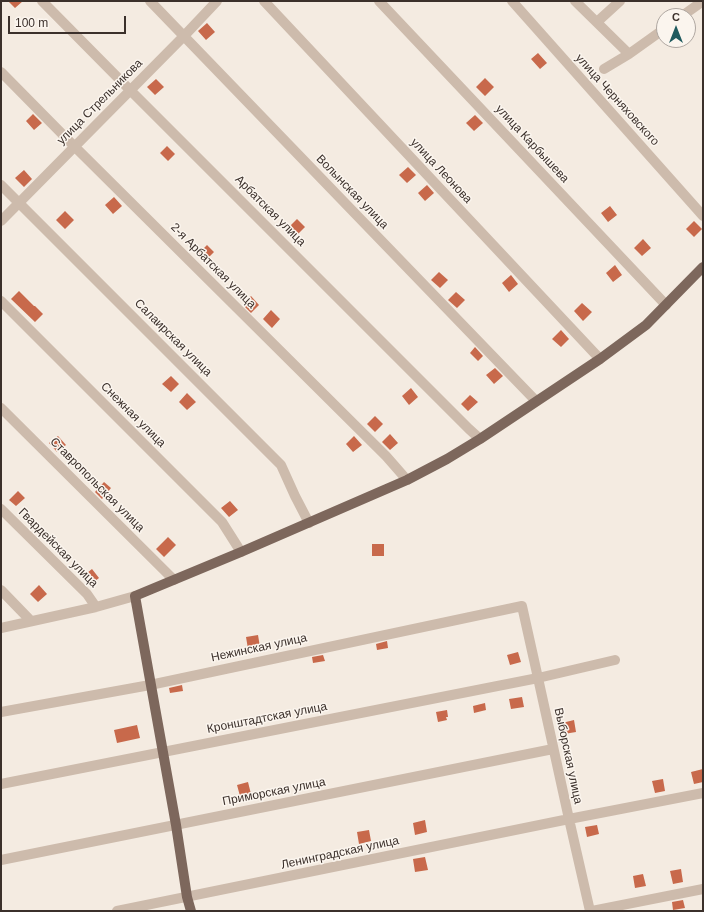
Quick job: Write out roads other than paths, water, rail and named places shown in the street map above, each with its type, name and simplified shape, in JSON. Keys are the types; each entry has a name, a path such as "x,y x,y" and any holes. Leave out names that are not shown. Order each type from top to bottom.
{"main road":[{"path":"191,911 187,897 176,825 135,596 407,480 447,459 480,439 600,359 646,325 703,267"}],"street":[{"name":"Арбатская улица","path":"42,1 480,439"},
{"name":"Волынская улица","path":"150,1 536,401"},
{"name":"улица Стрельникова","path":"1,221 217,1"},
{"name":"улица Леонова","path":"264,1 600,359"},
{"name":"улица Карбышева","path":"379,1 666,304"},
{"name":"улица Черняховского","path":"512,1 703,216"},
{"path":"575,1 629,54"},
{"path":"597,22 620,1"},
{"path":"693,8 703,1"},
{"path":"604,69 629,54 656,35"},
{"name":"2-я Арбатская улица","path":"1,72 386,456 407,480"},
{"name":"Салаирская улица","path":"1,185 281,464 295,496 309,522"},
{"name":"Снежная улица","path":"1,301 222,522 241,552"},
{"name":"Ставропольская улица","path":"1,408 174,580"},
{"name":"Гвардейская улица","path":"1,509 87,594 96,607"},
{"path":"1,590 31,621"},
{"path":"1,628 96,607 135,596"},
{"name":"Нежинская улица","path":"1,712 150,685 522,606"},
{"name":"Выборская улица","path":"522,606 553,749 591,911"},
{"name":"Кронштадтская улица","path":"1,784 538,678 615,660"},
{"name":"Приморская улица","path":"1,860 553,749"},
{"name":"Ленинградская улица","path":"117,911 703,793"},
{"path":"591,911 703,889"}]}
